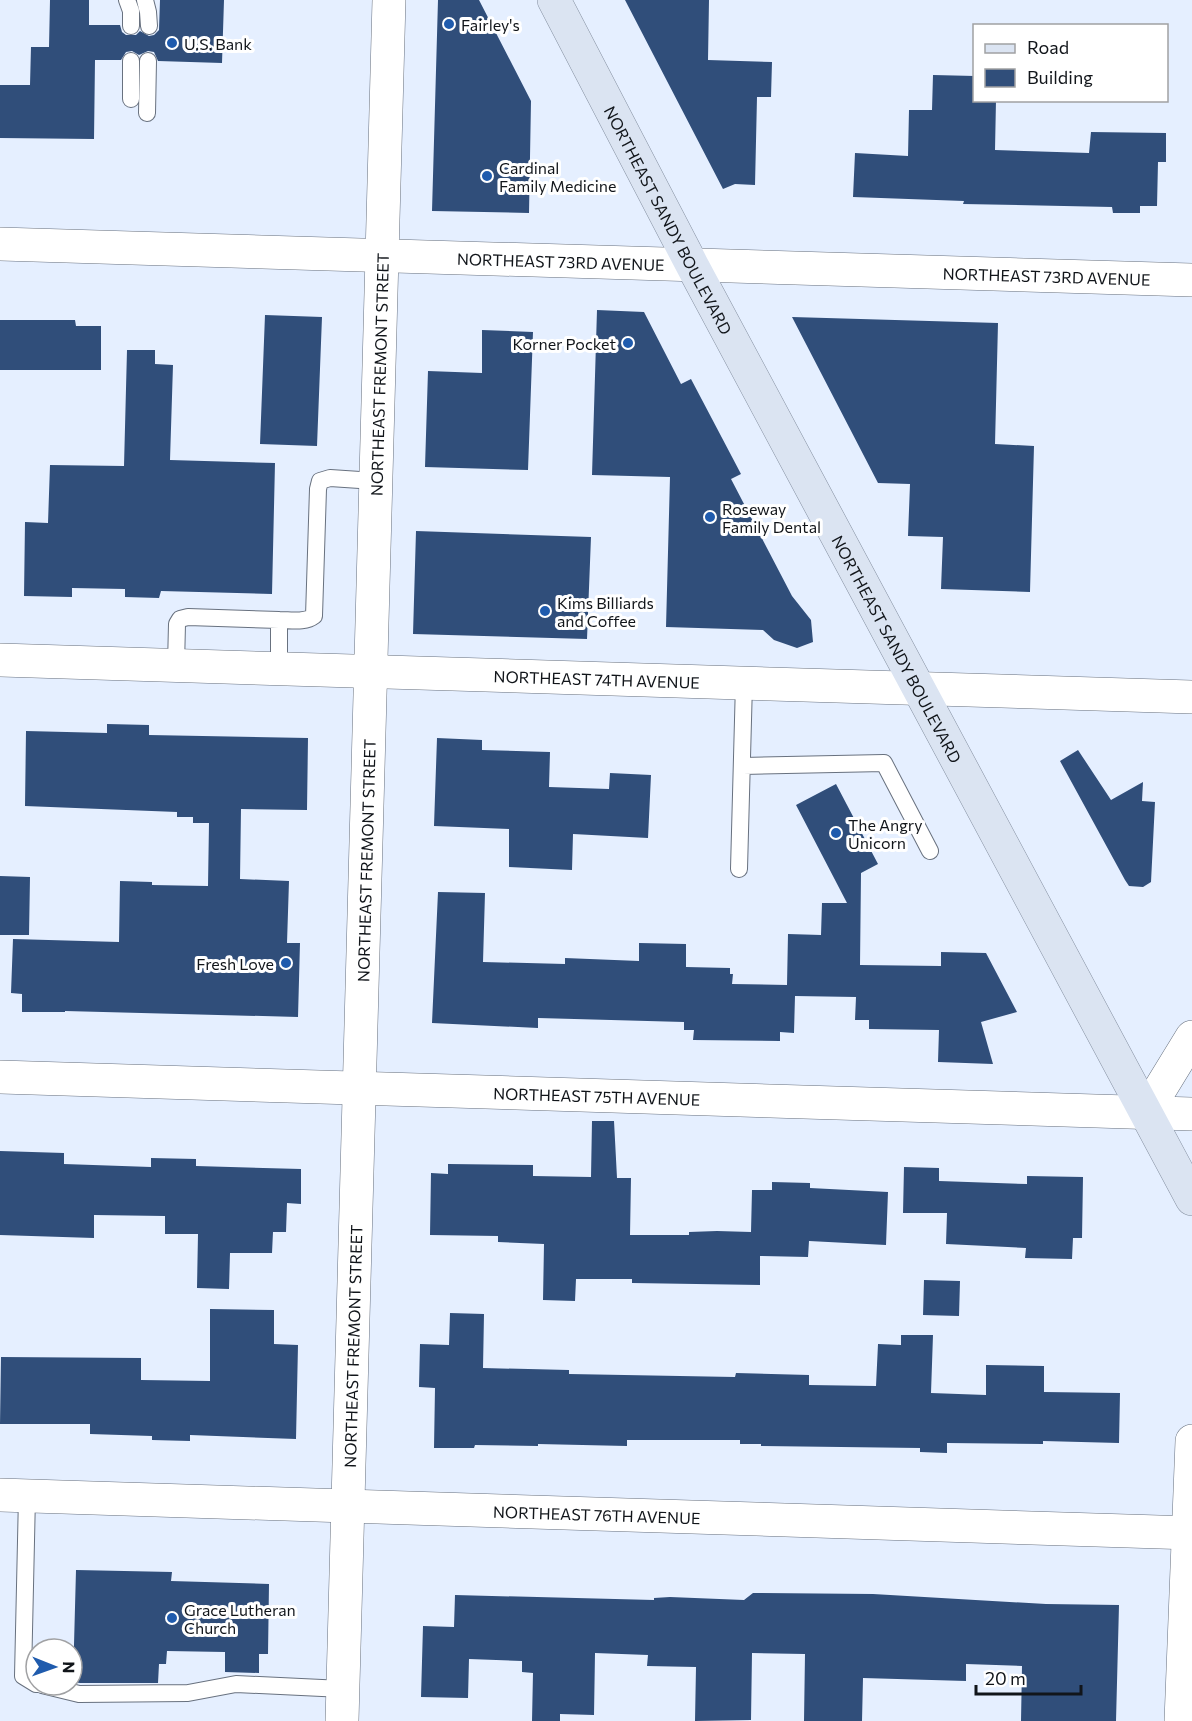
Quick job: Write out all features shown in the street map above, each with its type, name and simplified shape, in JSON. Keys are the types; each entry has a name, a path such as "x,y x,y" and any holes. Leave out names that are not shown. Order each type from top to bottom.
{"main road":[{"name":"NORTHEAST SANDY BOULEVARD","path":"554,0 692,265 1192,1199"}],"street":[{"name":"NORTHEAST FREMONT STREET","path":"342,1721 389,0"},
{"name":"NORTHEAST 73RD AVENUE","path":"0,244 1192,280"},
{"name":"NORTHEAST 74TH AVENUE","path":"0,660 1192,697"},
{"path":"1146,1112 1192,1037"},
{"name":"NORTHEAST 75TH AVENUE","path":"0,1077 1192,1114"},
{"path":"1181,1721 1192,1441"},
{"name":"NORTHEAST 76TH AVENUE","path":"14,1495 1189,1533"}],"lane":[{"path":"127,0 131,11 131,26"},
{"path":"145,0 149,26"},
{"path":"130,99 140,61 147,114"},
{"path":"176,665 177,624 180,619 188,617 303,621 314,616 320,481 330,478 375,480"},
{"path":"279,620 279,668"},
{"path":"739,869 744,683"},
{"path":"743,766 884,763 930,851"},
{"path":"14,1495 24,1677"},
{"path":"84,1694 188,1693 236,1684 343,1689"}],"building":[{"path":"50,0 89,0 89,25 120,25 122,32 126,35 136,35 140,31 149,36 159,30 160,0 224,0 222,63 158,61 154,52 148,51 139,55 132,51 126,52 121,60 95,60 94,139 0,138 0,85 30,85 31,47 49,47"},
{"path":"438,0 479,0 531,101 529,213 432,211"},
{"path":"625,0 709,0 708,60 772,62 771,97 757,97 755,185 735,184 723,189"},
{"path":"933,75 973,76 973,102 996,102 995,150 1089,153 1091,132 1166,133 1166,162 1158,162 1157,206 1140,206 1140,213 1113,213 1112,207 963,204 964,201 853,197 855,153 908,156 909,110 932,110"},
{"path":"597,310 644,312 681,384 691,379 741,474 731,479 792,596 811,620 813,642 797,648 774,640 763,630 666,627 670,477 592,475"},
{"path":"265,315 322,317 317,446 260,444"},
{"path":"792,317 998,323 995,444 1034,446 1030,592 941,589 943,537 908,536 910,484 878,483"},
{"path":"0,320 75,320 76,326 101,326 101,370 0,370"},
{"path":"482,330 533,332 528,470 425,467 428,371 482,373"},
{"path":"127,350 155,350 155,364 173,365 170,460 275,463 272,594 161,591 159,598 125,597 125,589 72,588 72,597 24,596 25,522 48,523 50,465 124,466"},
{"path":"416,531 591,537 587,639 413,634"},
{"path":"107,724 149,725 149,735 308,738 307,810 241,809 240,879 289,881 287,943 300,943 298,1017 22,1012 22,994 11,993 13,939 119,942 120,881 152,882 152,885 208,886 209,823 193,823 193,817 177,817 177,812 25,806 26,731 107,733"},
{"path":"437,738 482,740 482,750 550,752 549,787 609,789 610,773 651,775 648,838 573,834 572,870 509,867 509,829 434,826"},
{"path":"1078,750 1111,800 1143,782 1142,801 1155,802 1151,882 1143,887 1129,886 1125,880 1060,761"},
{"path":"836,784 878,864 861,873 860,965 941,966 941,952 986,953 1017,1012 981,1022 993,1064 938,1062 939,1030 869,1029 869,1020 855,1020 856,997 795,996 794,1033 780,1032 780,1041 693,1040 694,1030 684,1030 684,1022 538,1018 538,1028 432,1023 438,892 485,893 483,962 565,964 565,958 639,961 639,943 686,944 686,967 730,968 730,974 733,974 732,984 787,985 788,934 821,935 822,903 847,903 796,805"},
{"path":"0,876 30,877 29,935 0,935"},
{"path":"592,1121 614,1121 617,1178 631,1178 630,1235 689,1235 689,1232 717,1231 751,1232 752,1190 772,1190 772,1182 810,1183 810,1188 888,1192 886,1245 809,1241 808,1257 760,1256 760,1285 632,1283 632,1279 576,1279 575,1301 543,1300 544,1244 498,1242 498,1236 430,1235 431,1173 448,1174 448,1164 533,1165 533,1176 591,1177"},
{"path":"0,1151 64,1153 64,1164 151,1167 151,1158 196,1159 196,1166 301,1169 301,1204 287,1203 286,1232 273,1232 272,1253 230,1253 229,1289 197,1288 198,1234 165,1234 165,1216 94,1215 94,1238 0,1235"},
{"path":"904,1167 939,1168 939,1181 1027,1184 1027,1176 1083,1177 1082,1238 1073,1238 1072,1259 1025,1258 1026,1248 946,1244 947,1213 903,1213"},
{"path":"924,1280 960,1281 959,1316 923,1315"},
{"path":"210,1309 274,1310 274,1344 298,1345 296,1439 190,1435 190,1441 152,1440 152,1436 90,1434 90,1424 0,1424 1,1357 141,1358 141,1380 210,1381"},
{"path":"450,1313 484,1314 483,1368 569,1370 569,1374 735,1377 736,1373 809,1375 809,1385 876,1386 878,1344 901,1345 901,1335 933,1335 931,1393 986,1395 986,1365 1044,1366 1044,1392 1120,1393 1119,1443 1043,1441 1043,1444 947,1443 947,1453 920,1452 920,1448 761,1446 761,1444 740,1444 740,1440 627,1440 627,1446 538,1444 538,1446 475,1445 474,1448 434,1448 435,1388 419,1387 420,1344 449,1345"},
{"name":"Grace Lutheran Church","path":"76,1570 172,1572 171,1581 269,1584 268,1654 259,1654 259,1673 225,1672 225,1652 167,1651 166,1664 159,1664 158,1683 84,1683 84,1637 74,1637"},
{"path":"753,1593 873,1594 1046,1604 1119,1605 1116,1721 1021,1721 1022,1666 966,1664 966,1681 863,1678 862,1721 804,1721 805,1654 752,1653 751,1720 695,1721 696,1667 647,1666 648,1655 595,1653 594,1715 560,1714 560,1721 532,1721 533,1673 522,1672 522,1661 469,1659 468,1698 421,1697 423,1626 454,1627 455,1595 744,1600"}],"place":[{"name":"Fairley's","path":"449,24"},
{"name":"U.S. Bank","path":"172,43"},
{"name":"Cardinal Family Medicine","path":"487,176"},
{"name":"Korner Pocket","path":"628,343"},
{"name":"Roseway Family Dental","path":"710,517"},
{"name":"Kims Billiards and Coffee","path":"545,611"},
{"name":"The Angry Unicorn","path":"836,833"},
{"name":"Fresh Love","path":"286,963"},
{"name":"Grace Lutheran Church","path":"172,1618"}]}
